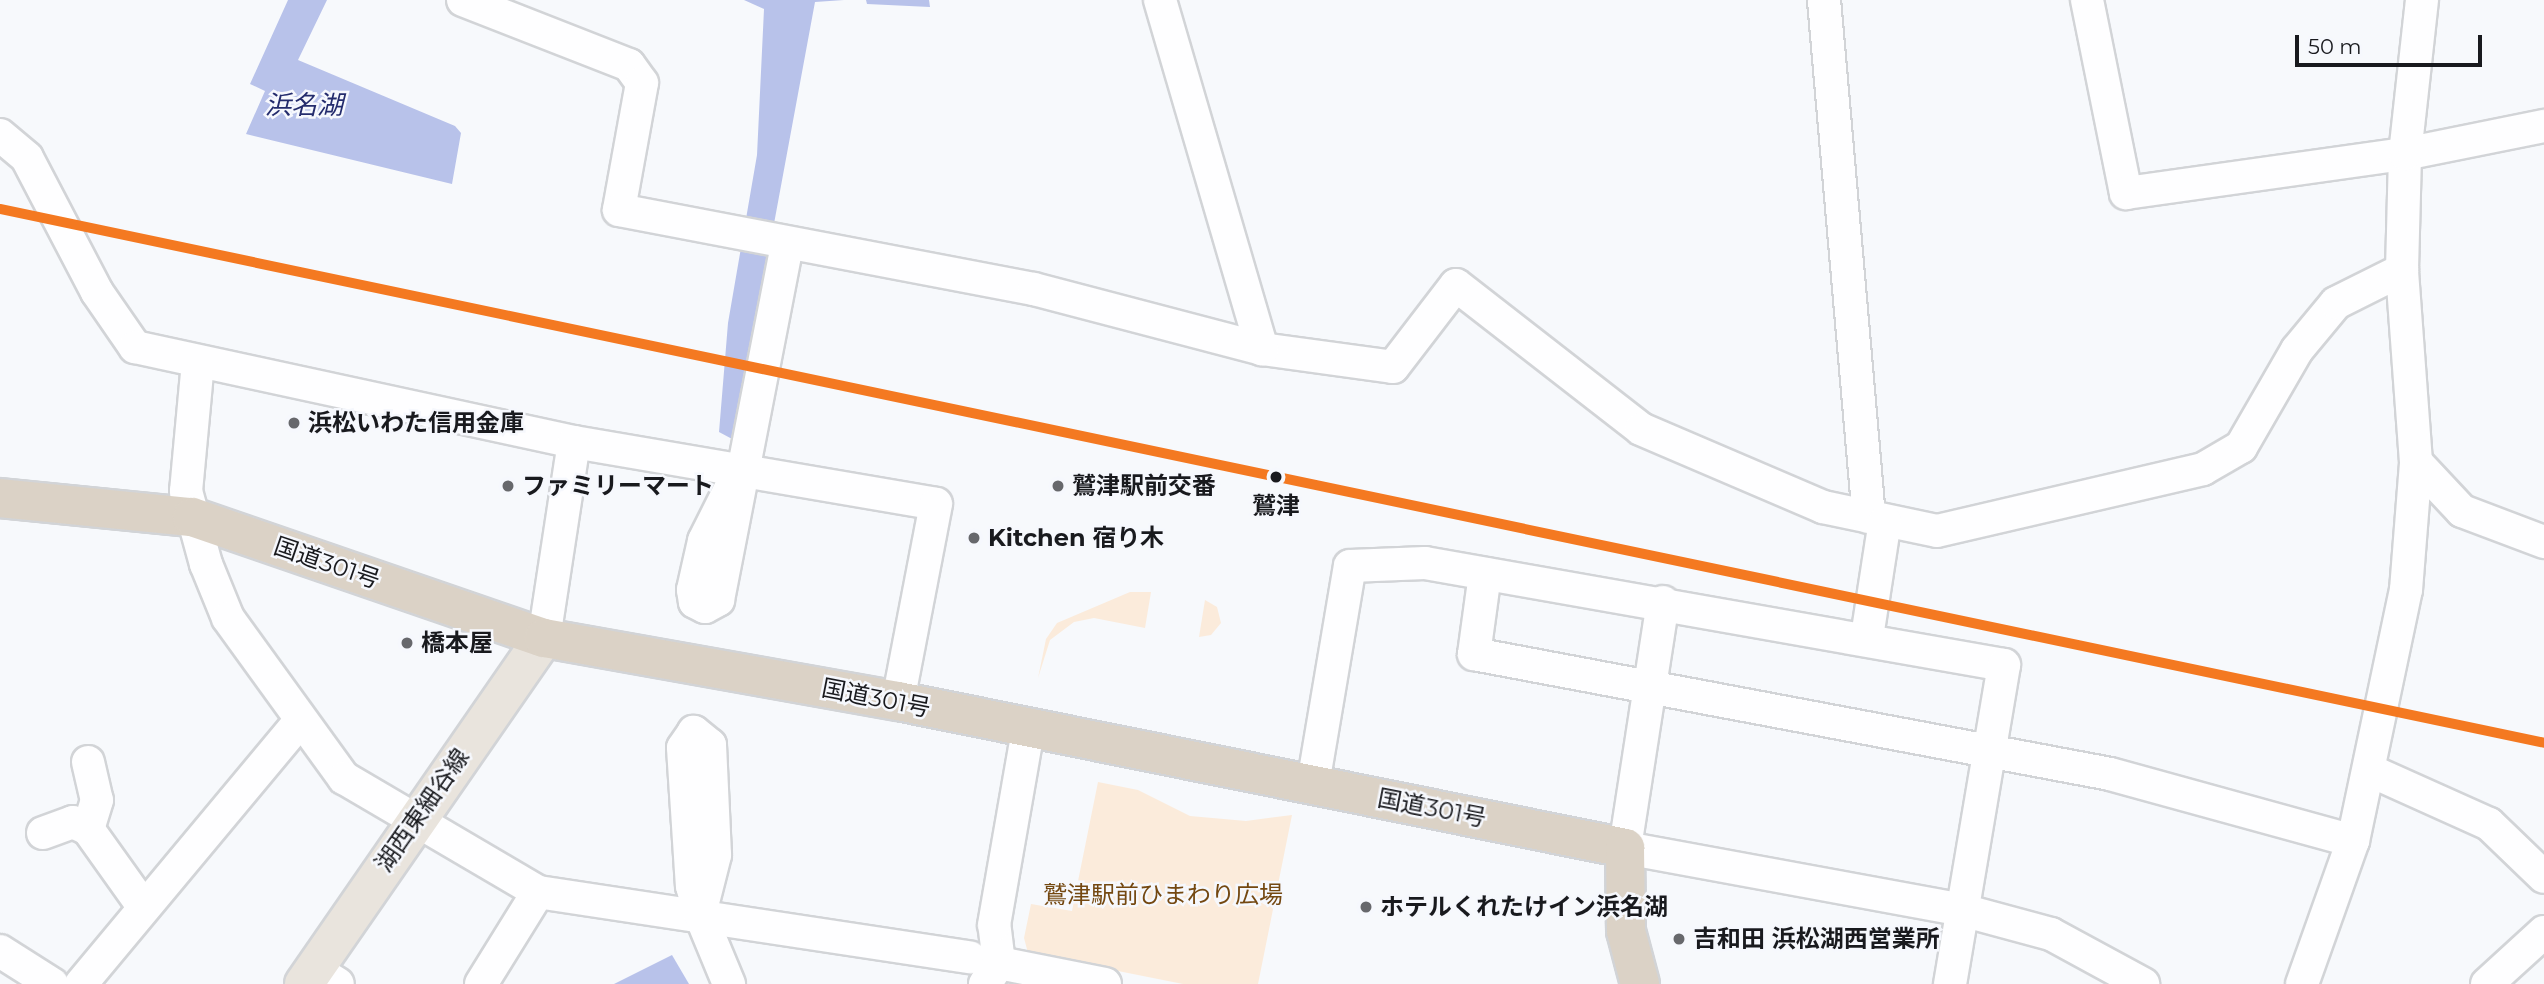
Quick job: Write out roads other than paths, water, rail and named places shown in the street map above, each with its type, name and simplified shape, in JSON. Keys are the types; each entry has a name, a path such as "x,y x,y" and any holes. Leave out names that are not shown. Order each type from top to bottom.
{"highway":[{"name":"国道301号","path":"0,498 192,517 544,638 898,701 1028,730 1313,784 1625,848"},
{"path":"1625,848 1626,931 1640,984"}],"main road":[{"name":"湖西東細谷線","path":"318,979 416,817 544,638"}],"street":[{"path":"463,0 629,65 642,83 619,210 787,246 1034,289 1262,349 1393,367 1455,285 1641,429 1823,507 1937,531 2203,469 2241,447 2297,350 2336,303 2402,270"},
{"path":"1160,0 1262,349"},
{"path":"1824,0 1877,519 1867,637"},
{"path":"2087,0 2126,193 2405,153 2544,126"},
{"path":"2302,984 2353,841 2396,651 2416,462 2402,270 2405,153 2422,0"},
{"path":"0,135 27,158 97,292 135,347 574,442 936,504 898,701"},
{"path":"740,469 787,246"},
{"path":"198,362 186,491 192,517 228,618 300,721 344,778 416,817 538,892 700,914 983,972 1105,984"},
{"path":"544,638 574,442"},
{"path":"2416,462 2462,511 2544,542"},
{"path":"1313,784 1350,566 1424,562 1485,575 1867,637 2004,665 1995,750 1962,910 1951,984"},
{"path":"1485,575 1474,654 1648,691 1995,750 2110,774 2353,841"},
{"path":"1663,602 1625,848 1962,910 2051,933 2143,984"},
{"path":"81,984 142,906 300,721"},
{"path":"983,972 995,925 1028,730"},
{"path":"88,829 97,800 89,762"},
{"path":"2373,762 2488,824 2544,877"},
{"path":"43,833 73,822 88,829 142,906"},
{"path":"481,984 538,892"},
{"path":"700,914 729,984"},
{"path":"2487,984 2544,932"},
{"path":"0,951 52,984"}],"water":[{"name":"浜名湖","path":"288,0 327,0 298,60 455,126 461,133 452,184 246,134 265,91 250,84"},
{"path":"744,0 844,0 815,2 734,440 719,432 728,323 757,155 764,9"},
{"path":"866,0 929,0 930,7 867,4"},
{"path":"672,955 689,984 614,984"}],"place":[{"name":"浜松いわた信用金庫","path":"294,423"},
{"name":"鷲津","path":"1276,477"},
{"name":"ファミリーマート","path":"508,486"},
{"name":"鷲津駅前交番","path":"1058,486"},
{"name":"Kitchen 宿り木","path":"974,538"},
{"name":"橋本屋","path":"407,643"},
{"name":"ホテルくれたけイン浜名湖","path":"1366,907"},
{"name":"吉和田 浜松湖西営業所","path":"1679,939"}],"park label":[{"name":"鷲津駅前ひまわり広場","path":"1163,895"}]}
